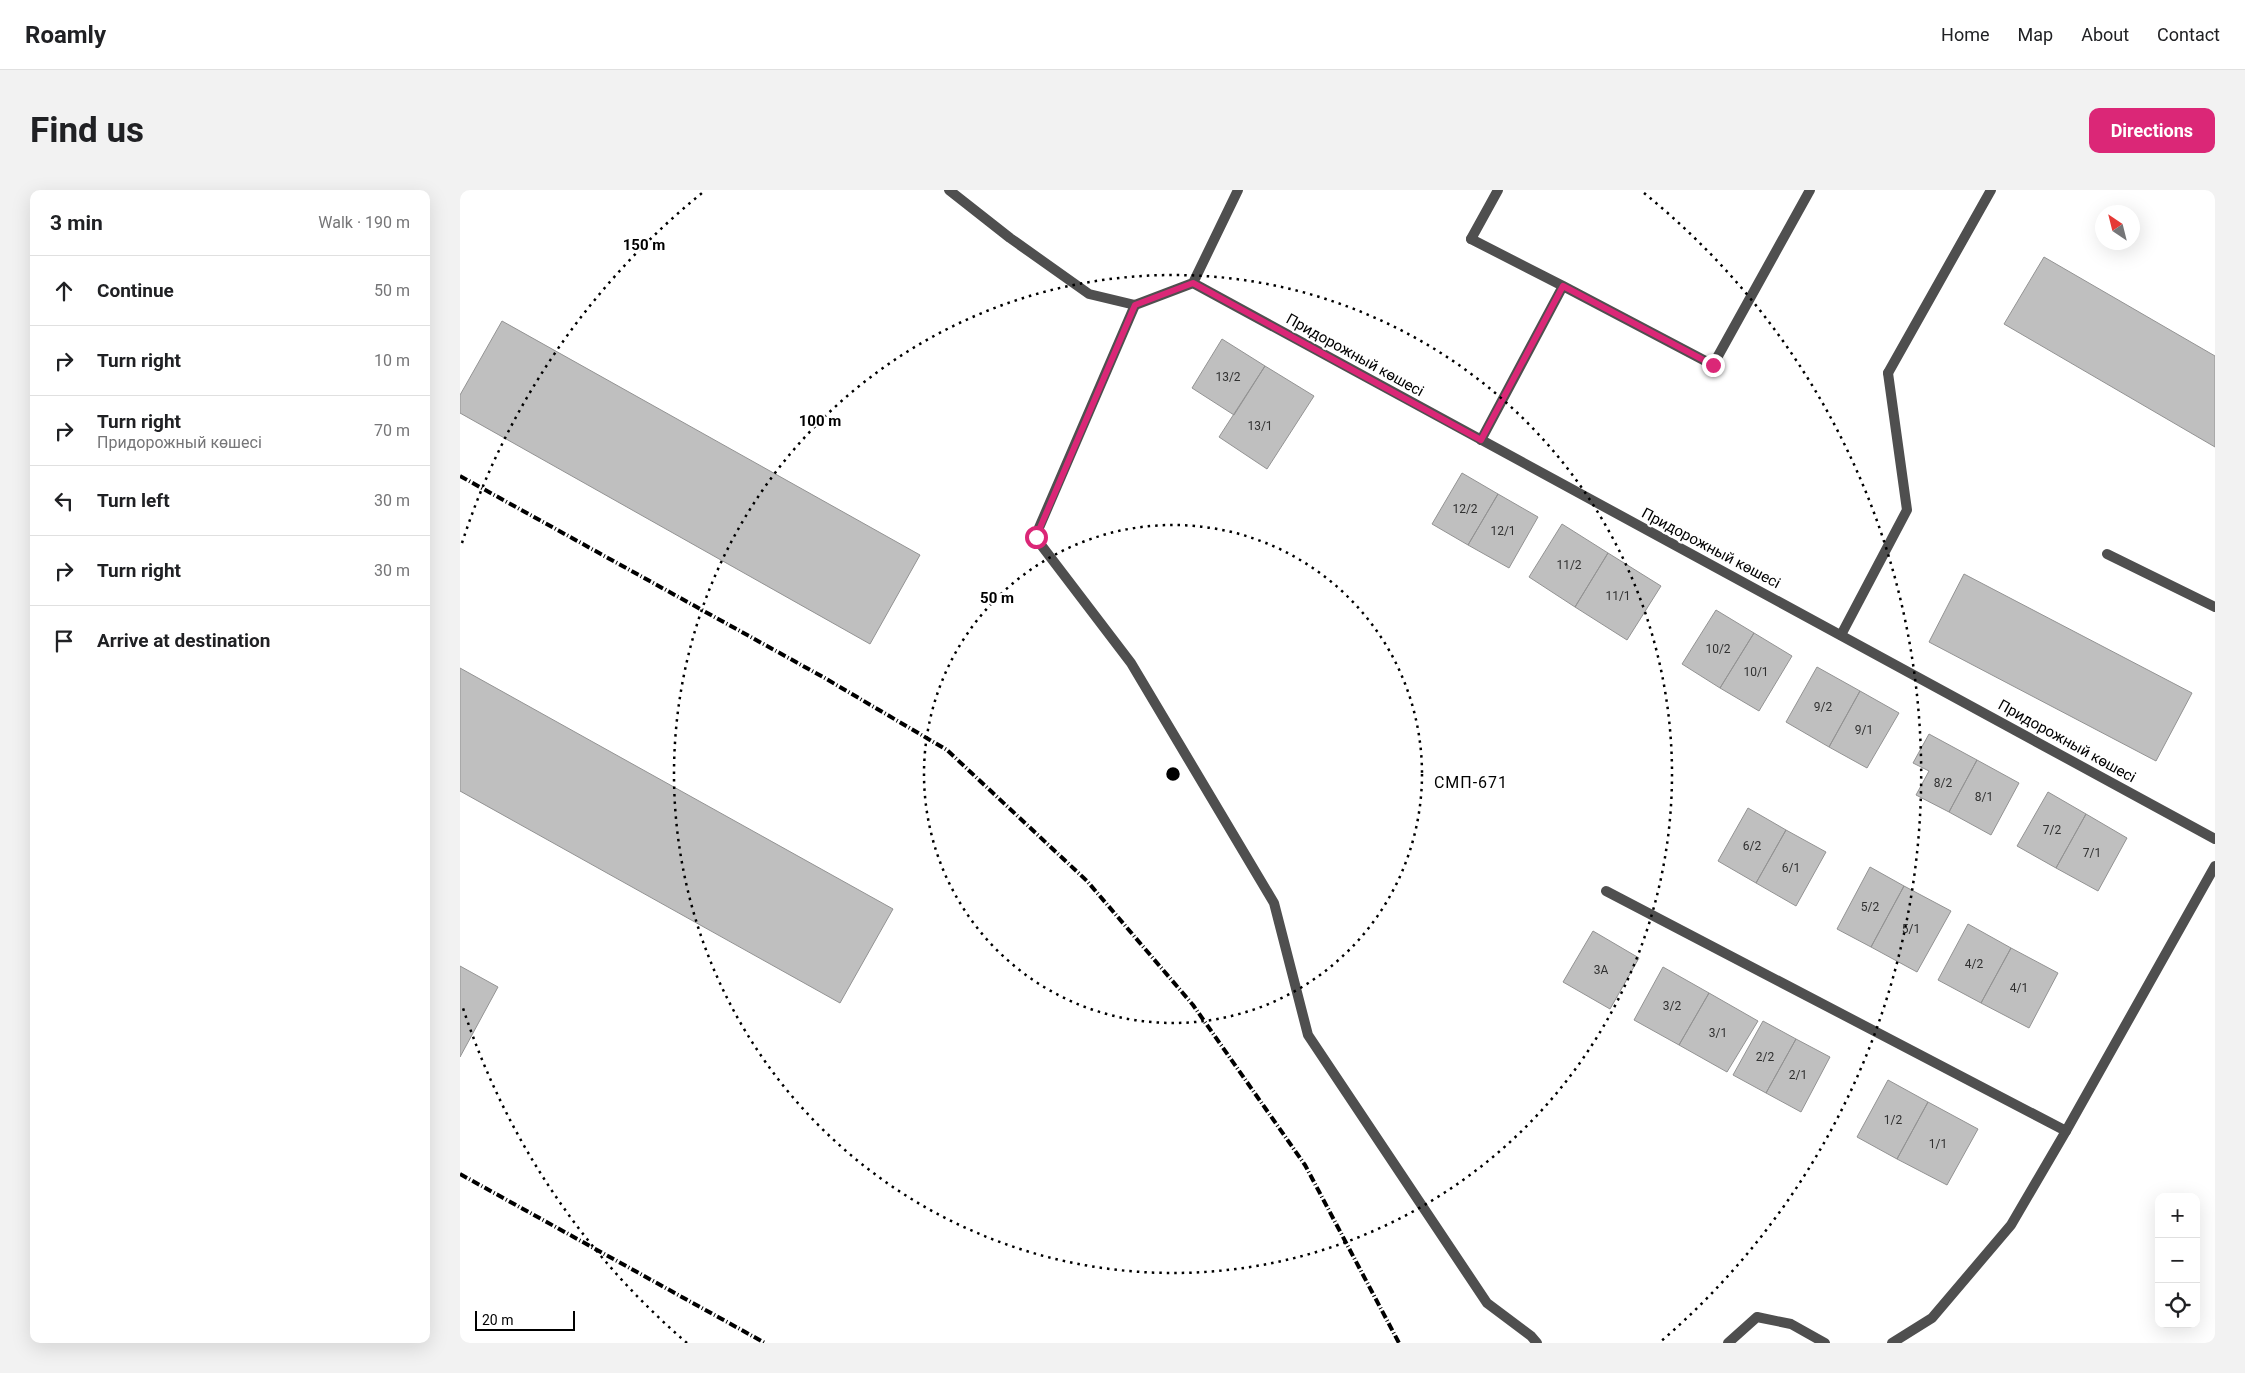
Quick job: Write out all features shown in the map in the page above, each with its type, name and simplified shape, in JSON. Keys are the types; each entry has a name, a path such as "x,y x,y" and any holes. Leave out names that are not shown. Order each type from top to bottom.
{"street":[{"path":"949,190 1010,238 1089,294 1135,305 1193,283 1238,190"},
{"path":"1498,190 1471,239 1713,365 1810,190"},
{"path":"1841,635 1907,510 1888,373 1991,190"},
{"name":"Придорожный көшесі","path":"1193,283 2215,839"},
{"path":"1481,440 1563,286"},
{"path":"1135,305 1036,537 1131,663 1274,903 1308,1034 1487,1302 1531,1336 1536,1343"},
{"path":"2107,554 2215,607"},
{"path":"1892,1343 1932,1318 2011,1225 2066,1132 2215,866"},
{"path":"1606,892 2066,1132"},
{"path":"1728,1343 1757,1317 1791,1324 1826,1343"}],"building":[{"path":"2044,257 2215,356 2215,447 2004,324"},
{"path":"502,321 920,555 870,644 460,413 460,395"},
{"path":"1222,339 1265,366 1234,415 1192,388"},
{"path":"1265,366 1314,396 1267,469 1219,437"},
{"path":"1462,473 1498,494 1468,545 1432,524"},
{"path":"1498,494 1538,517 1509,568 1468,545"},
{"path":"1562,524 1608,553 1575,607 1529,577"},
{"path":"1608,553 1661,586 1627,640 1575,607"},
{"path":"1964,574 2192,693 2156,761 1929,642"},
{"path":"1716,610 1754,633 1720,688 1682,664"},
{"path":"1754,633 1792,656 1759,711 1720,688"},
{"path":"1817,667 1860,691 1829,747 1786,722"},
{"path":"460,668 893,909 840,1003 460,791"},
{"path":"1860,691 1899,713 1867,768 1829,747"},
{"path":"1929,734 1977,760 1949,812 1916,795 1929,771 1913,763"},
{"path":"1977,760 2019,783 1991,835 1949,812"},
{"path":"2048,792 2086,814 2056,868 2017,846"},
{"path":"1748,808 1786,830 1756,883 1718,861"},
{"path":"2086,814 2127,838 2098,891 2056,868"},
{"path":"1786,830 1826,852 1796,906 1756,883"},
{"path":"1870,867 1904,886 1871,947 1837,929"},
{"path":"1904,886 1951,911 1917,972 1871,947"},
{"path":"1968,924 2011,948 1981,1003 1938,980"},
{"path":"1593,931 1639,958 1610,1009 1563,982"},
{"path":"2011,948 2058,973 2029,1028 1981,1003"},
{"path":"460,966 498,987 460,1057"},
{"path":"1663,967 1709,993 1679,1045 1634,1020"},
{"path":"1709,993 1758,1021 1727,1072 1679,1045"},
{"path":"1763,1021 1796,1039 1766,1093 1733,1075"},
{"path":"1796,1039 1830,1057 1801,1112 1766,1093"},
{"path":"1888,1080 1928,1102 1897,1159 1857,1137"},
{"path":"1928,1102 1978,1129 1947,1185 1897,1159"}],"railway":[{"path":"460,476 823,677 947,750 1087,881 1193,1005 1305,1165 1399,1343"},
{"path":"460,1174 765,1343"}],"district":[{"name":"СМП-671","path":"1471,782"}],"route":[{"path":"1036,537 1135,305 1193,283 1481,440 1563,286 1713,365"}]}
